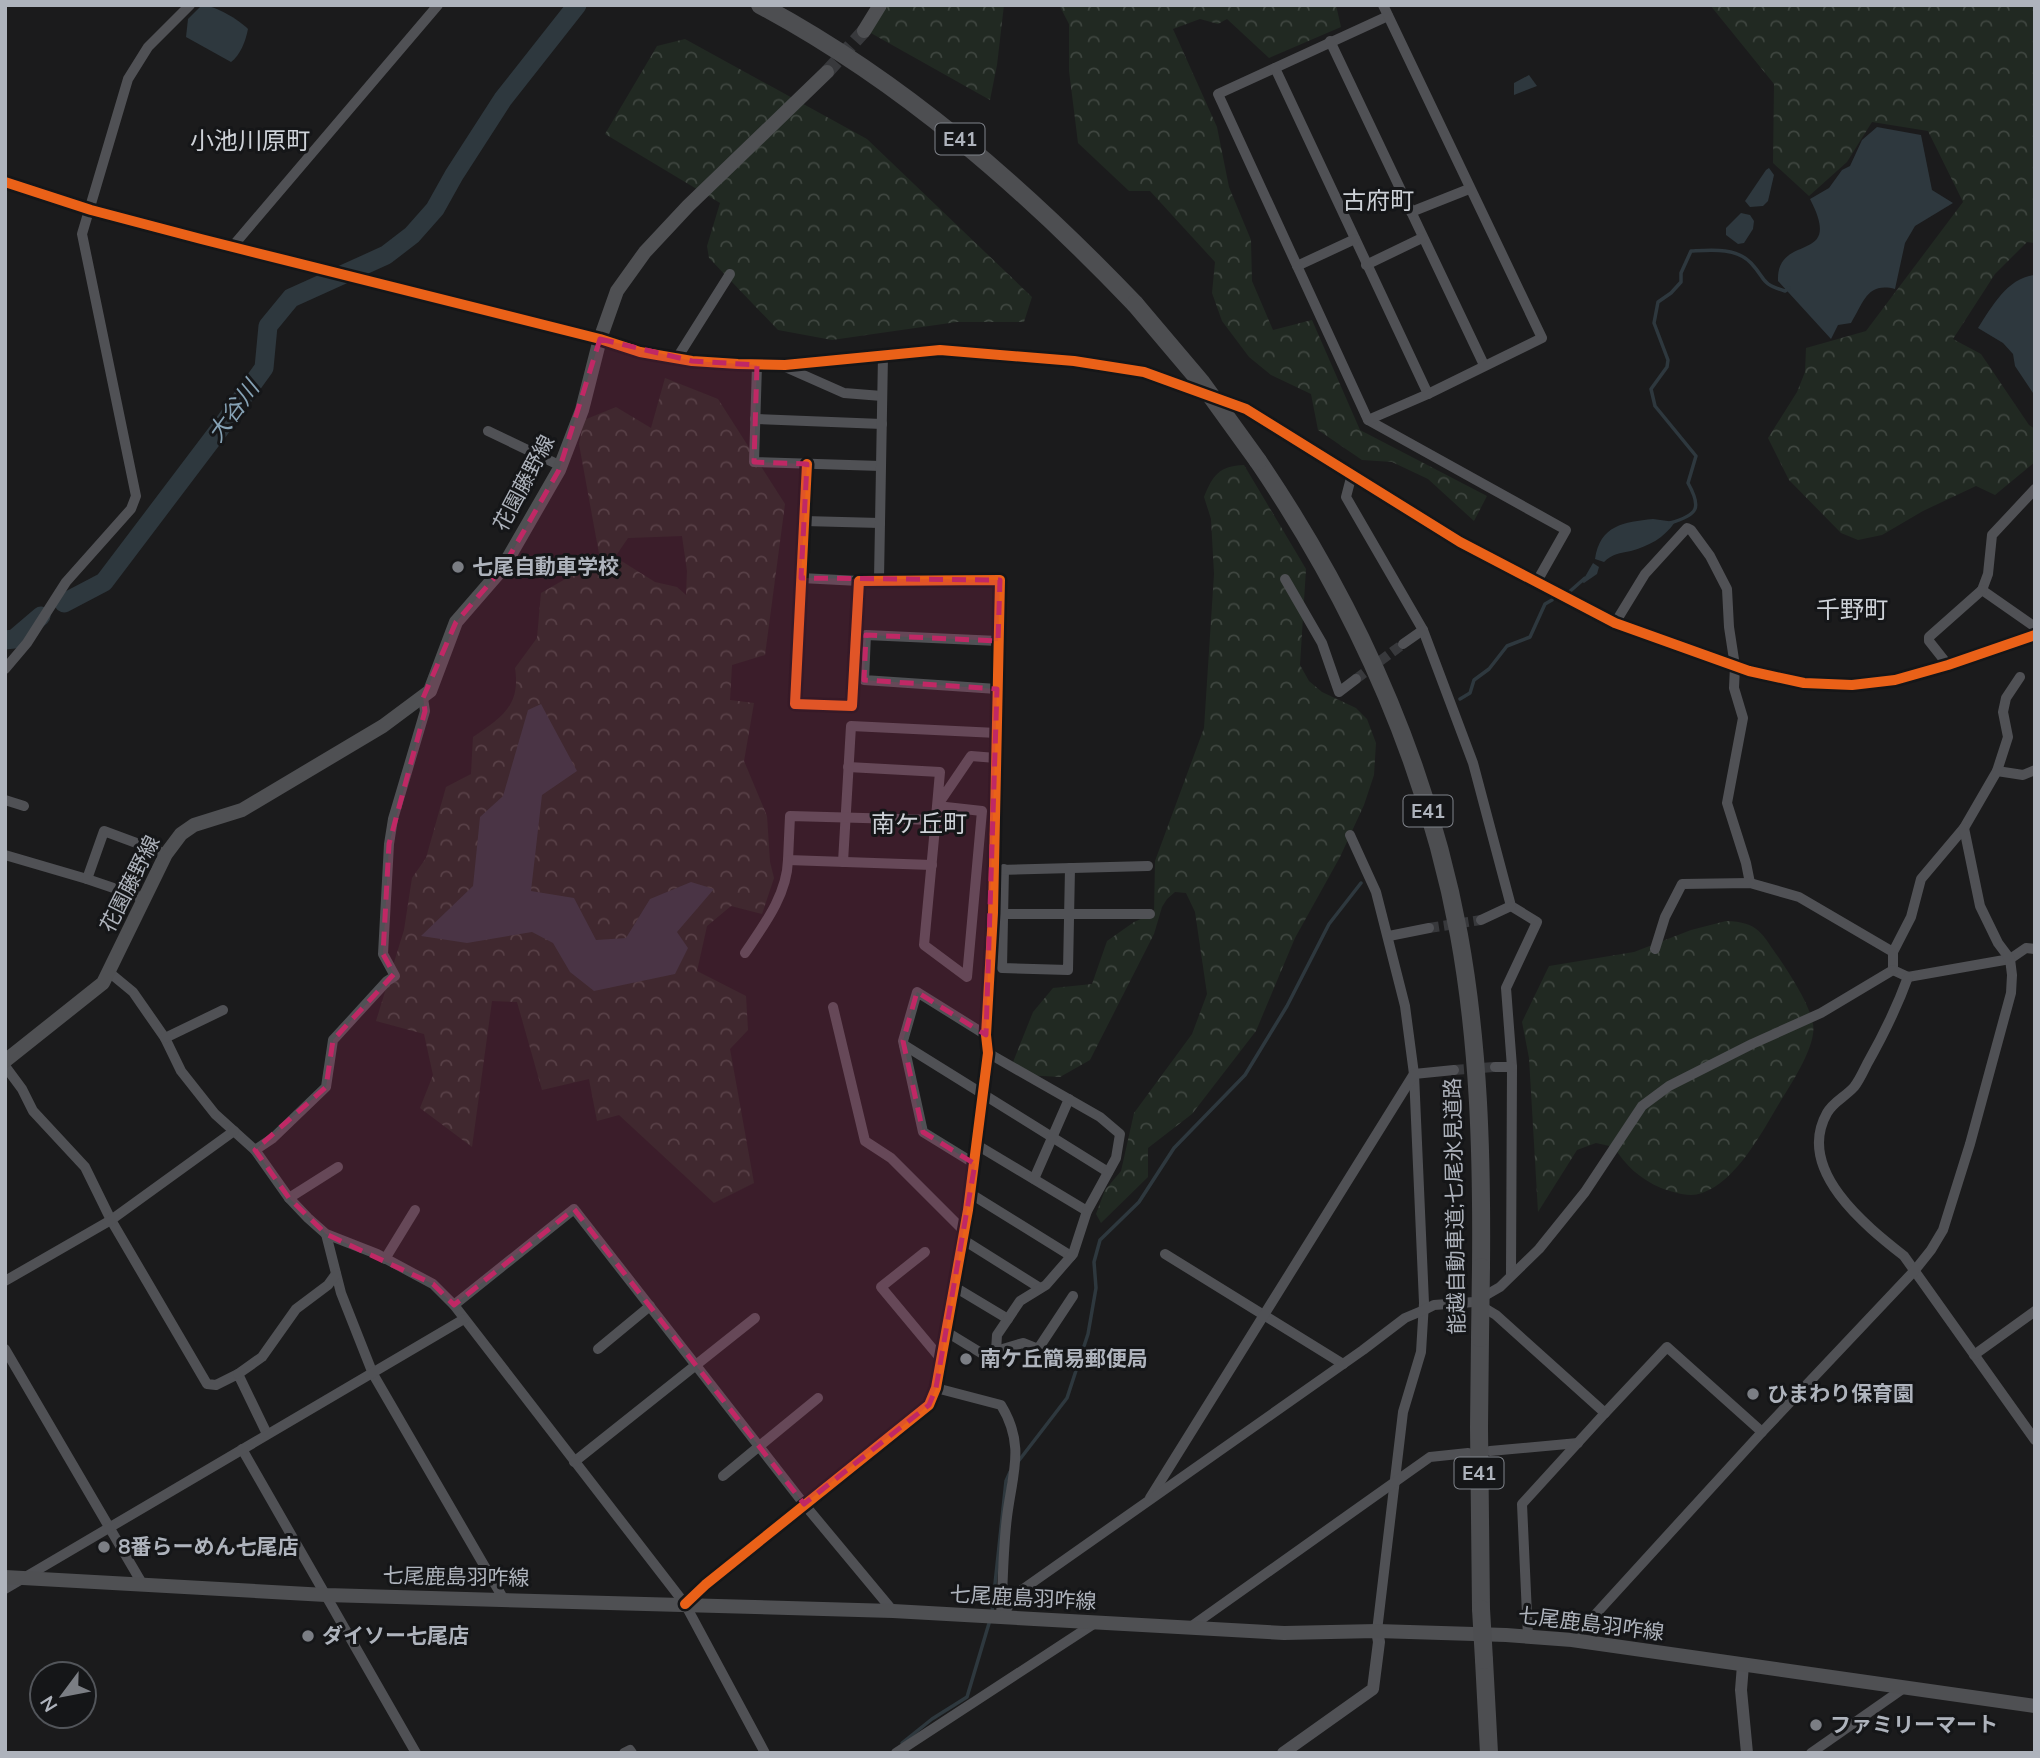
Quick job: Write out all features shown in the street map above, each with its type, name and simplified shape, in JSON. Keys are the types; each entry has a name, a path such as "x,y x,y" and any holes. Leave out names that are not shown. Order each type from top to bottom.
{"highway":[{"name":"能越自動車道;七尾氷見道路","path":"760,5 848,59 950,131 1018,188 1079,245 1135,304 1200,382 1258,461 1315,550 1370,658 1413,765 1437,841 1459,935 1476,1061 1480,1127 1481,1609 1489,1753"}],"main road":[{"path":"864,31 880,5"},
{"name":"花園藤野線","path":"5,1063 103,983 166,854 181,834 194,825 242,810 363,738 423,698 434,683 456,622 502,569 561,466 582,410 600,339 617,291 645,252 731,163 827,72"},
{"name":"七尾鹿島羽咋線","path":"5,1577 326,1595 893,1611 1284,1633 1377,1631 1528,1637 1572,1640 2035,1706"}],"street":[{"path":"5,669 27,643 66,582 131,509 136,496 82,234 128,79 148,47 190,5"},
{"path":"232,247 438,5"},
{"path":"1368,420 1542,338 1383,5"},
{"path":"1388,16 1217,94 1368,420 1566,530 1536,583"},
{"path":"1330,41 1484,365"},
{"path":"1275,68 1427,394"},
{"path":"5,182 91,209 232,247 600,339 640,352 677,358 780,365 940,349 1110,365 1144,372 1245,409 1418,518 1615,623 1735,666 1804,683 1852,685 1895,680 2035,635"},
{"path":"1411,212 1469,189"},
{"path":"1366,265 1422,238"},
{"path":"1297,266 1355,239"},
{"path":"677,358 730,274"},
{"path":"879,579 883,355"},
{"path":"757,365 754,463 881,466"},
{"path":"780,365 844,393 882,396"},
{"path":"755,419 882,424"},
{"path":"488,431 561,466"},
{"path":"807,464 795,704 852,706 859,581"},
{"path":"1352,474 1346,497 1423,630 1473,763 1511,906 1537,922 1506,988 1512,1067 1511,1275"},
{"path":"1948,665 1929,641 1929,636 1982,590 1992,535 2035,489"},
{"path":"804,521 880,523"},
{"path":"1615,623 1646,574 1687,528 1691,530 1710,556 1727,589 1735,666 1734,688 1744,718 1727,803 1750,883"},
{"path":"801,578 859,581 1000,580 996,758 1003,914 1002,968 1068,970 1070,868"},
{"path":"1285,579 1322,643 1339,692 1356,679"},
{"path":"1982,590 2035,627"},
{"path":"1403,643 1423,630"},
{"path":"998,641 866,635 864,680 998,689"},
{"path":"1893,970 1893,952 1911,918 1921,879 1964,828 1997,771 2008,737 2003,712 2006,698 2020,677"},
{"path":"255,1150 289,1123 326,1087 333,1040 387,981 395,976 383,954 389,844 393,818 425,710 423,698"},
{"path":"843,862 851,726 997,733"},
{"path":"937,806 971,756 996,758"},
{"path":"848,767 959,774"},
{"path":"1997,771 2023,775 2035,770"},
{"path":"937,806 982,811 967,977 924,945 940,772"},
{"path":"5,800 24,806"},
{"path":"745,953 772,913 788,869 790,816 936,820"},
{"path":"1572,1640 1915,1270 1943,1230 1970,1144 2011,993 2012,975 2010,959 1998,943 1980,905 1964,828"},
{"path":"87,878 104,831 166,854"},
{"path":"1283,1753 1373,1689 1379,1642 1377,1631 1404,1412 1421,1352 1424,1310 1414,1074 1405,1006 1376,892 1350,835"},
{"path":"5,855 87,878 143,898"},
{"path":"788,860 932,865"},
{"path":"999,869 1148,866"},
{"path":"685,1604 804,1504 929,1405 936,1388 975,1164 988,1053 986,1035 999,869"},
{"path":"1655,949 1665,917 1682,884 1750,883 1799,897 1893,952"},
{"path":"1481,920 1511,906"},
{"path":"1003,914 1150,914"},
{"path":"1389,936 1429,928"},
{"path":"1893,970 1908,978 2010,959 2026,948 2035,948"},
{"path":"994,1617 1017,1594 1405,1318 1434,1305 1474,1302 1500,1287 1539,1249 1585,1192 1642,1106 1669,1086 1821,1013 1893,970"},
{"path":"110,973 133,992 164,1038 181,1071 215,1114 255,1150 289,1198 326,1234 385,1259 433,1284 454,1305 685,1604 765,1753"},
{"path":"1908,978 1892,1021 1854,1087 1827,1113 1819,1143 1833,1187 1844,1203 1877,1235 1905,1255 2035,1440"},
{"path":"975,1164 923,1132 903,1041 917,992 986,1035"},
{"path":"833,1007 865,1141 891,1158 963,1235 1040,1288"},
{"path":"164,1038 223,1010"},
{"path":"904,1045 1108,1172"},
{"path":"988,1053 1100,1117 1120,1135 1116,1158 1087,1211 1071,1256 1046,1285 1020,1301 998,1335 996,1351"},
{"path":"5,1063 33,1111 85,1167 111,1220 208,1386 238,1374 262,1357 296,1309 328,1285 336,1274"},
{"path":"1495,1067 1512,1067"},
{"path":"1414,1074 1454,1070"},
{"path":"1147,1502 1414,1074"},
{"path":"1034,1179 1069,1099"},
{"path":"5,1281 111,1220 234,1131"},
{"path":"977,1144 1087,1211"},
{"path":"289,1198 338,1167"},
{"path":"971,1194 1071,1256"},
{"path":"454,1305 574,1209 804,1504 893,1611"},
{"path":"385,1259 415,1210"},
{"path":"326,1234 341,1293 373,1374 503,1598"},
{"path":"925,1252 881,1287 941,1359"},
{"path":"1165,1254 1343,1364"},
{"path":"953,1286 1007,1319"},
{"path":"945,1332 986,1356 1023,1343 1038,1349 1073,1296"},
{"path":"1474,1302 1496,1315 1605,1413"},
{"path":"598,1349 650,1306"},
{"path":"1974,1355 2035,1311"},
{"path":"574,1462 755,1318"},
{"path":"5,1589 464,1319"},
{"path":"1528,1637 1522,1504 1667,1347 1762,1432"},
{"path":"5,1349 143,1586"},
{"path":"238,1374 267,1434"},
{"path":"936,1388 1002,1405 1012,1423 1015,1473 994,1617"},
{"path":"723,1476 818,1398"},
{"path":"1490,1451 1578,1443"},
{"path":"242,1449 416,1753"},
{"path":"1189,1628 1430,1457 1468,1454"},
{"path":"896,1753 1094,1623"},
{"path":"1743,1665 1741,1690 1747,1753"},
{"path":"1811,1753 1904,1688"},
{"path":"624,1753 630,1749 632,1753"}],"highlighted area":[{"path":"600,339 692,361 757,365 754,462 807,464 801,578 1000,580 998,641 866,635 864,680 997,689 986,1035 917,992 903,1041 923,1132 975,1164 936,1388 929,1405 804,1504 574,1209 454,1305 433,1284 326,1234 289,1198 255,1150 326,1087 333,1040 394,974 383,954 389,844 425,711 423,698 456,622 502,569 559,470"}],"green space":[{"path":"873,5 1004,5 990,100 869,32"},
{"path":"1059,5 1336,5 1341,27 1269,58 1227,19 1218,24 1200,19 1173,29 1217,127 1229,187 1251,240 1252,281 1273,330 1312,320 1360,430 1487,496 1474,521 1428,479 1392,462 1362,460 1318,430 1311,394 1271,375 1249,357 1222,321 1212,293 1215,262 1150,191 1129,191 1078,143 1069,71 1069,24"},
{"path":"1710,5 2035,5 2035,243 2027,242 1995,274 1953,339 1981,354 2029,425 2035,429 2035,462 1995,495 1976,486 1923,511 1882,535 1858,540 1841,533 1789,480 1768,438 1797,392 1805,372 1806,348 1866,331 1963,202 1928,131 1872,122 1847,162 1809,196 1773,163 1774,84"},
{"path":"685,39 867,139 1032,297 1024,322 957,322 832,340 778,330 709,258 707,246 720,203 605,134 657,46"},
{"path":"665,378 718,399 785,504 765,655 732,665 730,700 754,703 744,761 767,816 770,862 774,878 762,914 731,906 707,926 697,971 746,996 748,1030 730,1049 754,1183 714,1203 619,1115 597,1121 589,1079 542,1090 517,1002 492,1001 472,1147 420,1108 433,1075 424,1034 376,1021 404,930 412,878 426,858 446,787 471,774 473,737 500,717 512,702 516,681 515,668 537,638 541,593 600,559 579,444 584,420 616,407 651,428","holes":["682,536 687,571 686,595 677,587 655,582 615,557 628,538"]},
{"path":"1244,465 1306,569 1300,665 1309,681 1322,692 1356,708 1367,719 1376,743 1374,775 1364,805 1340,857 1295,938 1256,1031 1192,1114 1148,1148 1148,1177 1101,1223 1096,1214 1105,1190 1121,1171 1134,1113 1192,1034 1207,994 1195,912 1186,893 1175,892 1162,907 1154,934 1090,1060 1060,1077 1025,1075 1013,1062 1033,1012 1053,988 1092,984 1107,941 1134,922 1154,913 1155,861 1204,728 1214,574 1211,519 1204,497 1218,473 1228,467"},
{"path":"1726,921 1746,924 1763,936 1799,990 1813,1024 1811,1043 1802,1064 1757,1141 1726,1178 1715,1187 1692,1195 1676,1193 1653,1184 1634,1171 1614,1147 1596,1143 1577,1150 1538,1212 1529,1058 1522,1022 1549,966 1634,952 1691,930"}],"shaded area":[{"path":"202,5 227,14 248,29 242,47 231,62 186,37 188,19"},
{"path":"1529,75 1537,86 1514,95 1514,83"},
{"path":"1877,127 1921,135 1932,190 1953,203 1915,226 1905,243 1895,289 1878,288 1872,291 1851,323 1838,325 1831,339 1778,281 1780,266 1787,257 1815,241 1819,233 1819,220 1810,199 1829,188 1842,170 1850,166 1862,140"},
{"path":"1769,168 1774,175 1768,201 1763,206 1750,207 1745,201"},
{"path":"1741,213 1750,215 1754,221 1753,229 1744,243 1738,244 1726,235 1726,228"},
{"path":"2035,275 2035,396 2015,366 2013,354 2003,343 1978,328 2008,288 2025,277"},
{"path":"1653,519 1675,522 1666,533 1650,544 1616,554 1604,562 1595,559 1602,539 1615,527"},
{"path":"1593,563 1599,567 1597,574 1582,582"},
{"path":"541,704 577,771 542,795 531,891 574,898 596,940 626,938 650,899 691,882 714,889 677,932 688,948 675,974 594,991 570,972 553,943 532,932 467,943 421,936 473,886 480,817 503,796 528,710"}],"waterway":[{"name":"大谷川","path":"64,603 104,582 219,430 264,368 268,326 291,298 386,255 412,235 435,209 503,99 577,5"},
{"path":"1670,523 1687,517 1695,509 1695,499 1688,483 1696,456 1655,406 1651,389 1667,367 1668,360 1654,323 1658,302 1681,282 1681,273 1691,251 1738,254 1751,263 1767,283 1785,291 1789,288"},
{"path":"1568,593 1585,578"},
{"path":"1460,699 1470,693 1474,680 1489,669 1507,646 1530,637 1545,604 1552,600"},
{"name":"大谷川","path":"5,640 14,639 41,616"},
{"path":"1017,1463 1067,1398 1088,1334 1096,1288 1094,1262 1100,1240 1139,1202 1174,1148 1245,1075 1287,1006 1329,924 1361,883"},
{"path":"992,1612 1006,1481 1010,1472"},
{"path":"902,1743 932,1719 967,1697 990,1620"}],"tunnel":[{"path":"827,72 864,31"},
{"path":"1356,679 1403,644"},
{"path":"1429,928 1481,920"},
{"path":"1454,1070 1495,1067"}],"cycle path":[{"path":"5,182 91,210 201,239 600,339 640,352 692,361 785,365 940,350 1074,361 1144,372 1246,409 1460,542 1615,623 1749,671 1804,683 1852,685 1895,680 2035,635"},
{"path":"685,1604 929,1405 936,1388 968,1210 988,1053 986,1035 993,913 1000,580 859,581 852,706 795,704 807,464"}],"place":[{"name":"七尾自動車学校","path":"458,567"},
{"name":"南ケ丘簡易郵便局","path":"966,1359"},
{"name":"ひまわり保育園","path":"1753,1394"},
{"name":"8番らーめん七尾店","path":"104,1547"},
{"name":"ダイソー七尾店","path":"308,1636"},
{"name":"ファミリーマート","path":"1816,1725"}],"district":[{"name":"小池川原町","path":"250,141"},
{"name":"古府町","path":"1378,201"},
{"name":"千野町","path":"1852,610"},
{"name":"南ケ丘町","path":"919,824"}]}
